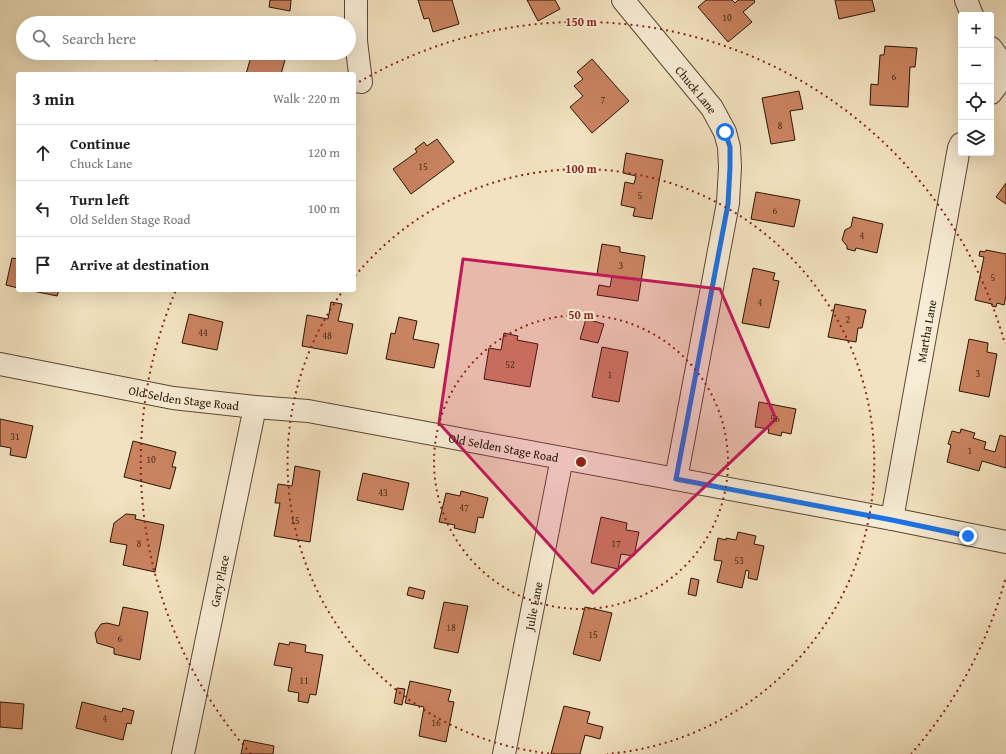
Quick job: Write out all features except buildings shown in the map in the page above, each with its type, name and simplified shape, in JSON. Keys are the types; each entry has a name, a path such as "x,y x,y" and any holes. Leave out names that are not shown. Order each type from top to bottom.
{"street":[{"path":"356,0 356,42 361,82"},
{"name":"Chuck Lane","path":"622,0 712,108 725,132 730,147 728,204 676,479"},
{"path":"966,0 971,12"},
{"path":"994,52 1006,69"},
{"path":"994,89 1006,73"},
{"name":"Martha Lane","path":"892,520 958,154"},
{"name":"Old Selden Stage Road","path":"0,364 173,398 308,411 1006,542"},
{"name":"Gary Place","path":"183,754 255,407"},
{"name":"Julie Lane","path":"504,754 562,458"}],"highlighted area":[{"path":"463,259 720,289 776,419 593,593 439,423"}],"route":[{"path":"725,132 730,147 728,204 676,479 968,536"}]}
